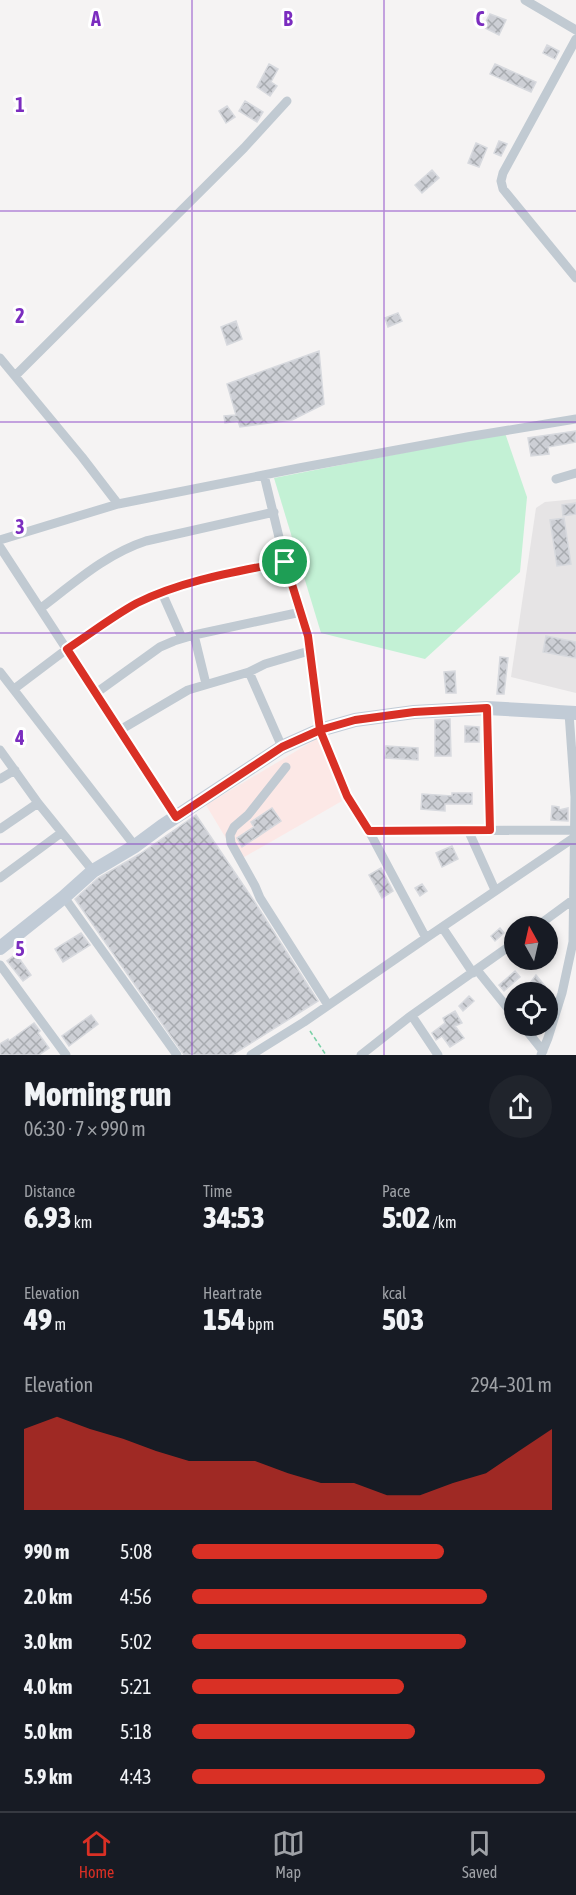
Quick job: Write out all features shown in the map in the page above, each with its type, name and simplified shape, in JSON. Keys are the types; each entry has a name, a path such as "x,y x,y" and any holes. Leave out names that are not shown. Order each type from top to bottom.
{"main road":[{"path":"0,948 93,871 135,846 282,747 320,730 355,720 414,712 487,708 572,713"}],"street":[{"path":"525,0 576,30"},
{"path":"576,39 538,105 501,181 503,189 576,278"},
{"path":"15,376 244,148 287,101"},
{"path":"0,358 118,504"},
{"path":"0,540 118,504 264,474 576,419"},
{"path":"556,479 576,473"},
{"path":"264,474 285,562 308,636 320,730 347,796 369,831 426,938"},
{"path":"40,608 109,557 127,547 274,512"},
{"path":"0,547 176,817"},
{"path":"14,689 67,649 137,603 201,579 285,562"},
{"path":"162,593 182,638"},
{"path":"96,693 160,647 182,638 301,612"},
{"path":"194,635 206,684"},
{"path":"120,730 188,690 309,651"},
{"path":"0,672 135,846"},
{"path":"249,672 282,747"},
{"path":"487,708 490,830"},
{"path":"542,1053 562,993 573,942 575,796 572,713"},
{"path":"0,750 61,833 93,871"},
{"path":"286,767 248,815 234,827 230,835 231,843 260,898 328,1005"},
{"path":"0,779 15,770"},
{"path":"0,829 38,803"},
{"path":"468,830 495,890"},
{"path":"369,831 575,830"},
{"path":"0,878 61,833"},
{"path":"251,1055 304,1022 575,837"},
{"path":"64,897 177,1055"},
{"path":"551,916 574,899"},
{"path":"442,927 475,972 504,1005"},
{"path":"361,1055 504,950"},
{"path":"0,964 66,1055"},
{"path":"412,1016 438,1055"},
{"path":"530,1036 542,1053"}],"path":[{"path":"304,1022 326,1055"}],"shaded area":[{"path":"576,499 576,693 511,677 536,508 545,502"},
{"path":"318,738 342,801 239,860 206,805"}],"green space":[{"path":"505,433 527,497 520,572 425,659 321,633 274,478"}],"building":[{"path":"490,14 506,20 499,35 483,27"},
{"path":"547,45 559,51 555,59 543,53"},
{"path":"269,64 278,69 271,82 277,86 270,96 257,87"},
{"path":"495,64 536,82 531,92 490,74"},
{"path":"245,101 263,112 257,122 239,111"},
{"path":"227,106 235,117 226,123 219,111"},
{"path":"499,141 507,144 501,156 494,153"},
{"path":"476,143 487,148 479,167 468,163"},
{"path":"432,170 439,178 422,193 415,185"},
{"path":"398,313 402,321 388,327 385,318"},
{"path":"236,321 242,339 227,345 221,327"},
{"path":"319,351 324,404 292,420 240,427 238,421 225,423 224,416 236,415 227,384"},
{"path":"576,431 576,442 548,447 549,454 531,456 528,438"},
{"path":"576,503 576,514 563,516 562,505"},
{"path":"564,518 571,564 557,566 550,520"},
{"path":"546,636 576,642 576,658 543,652"},
{"path":"500,657 508,658 504,694 497,694"},
{"path":"455,671 456,693 446,693 444,672"},
{"path":"450,719 451,756 435,756 435,720"},
{"path":"465,726 479,727 479,742 465,742"},
{"path":"386,746 418,748 418,760 385,758"},
{"path":"452,793 472,793 472,804 445,804 445,811 421,809 422,794 452,796"},
{"path":"552,806 559,807 559,810 568,808 568,821 551,820"},
{"path":"272,808 281,821 242,847 237,838 254,827 251,822"},
{"path":"196,815 318,1001 232,1055 184,1055 75,899 98,878 140,854"},
{"path":"452,846 458,859 442,867 436,853"},
{"path":"381,868 393,891 382,898 369,875"},
{"path":"422,884 427,891 420,896 415,888"},
{"path":"500,928 504,933 495,941 491,936"},
{"path":"81,933 90,945 63,962 55,949"},
{"path":"16,954 31,975 23,981 7,961"},
{"path":"515,971 520,977 514,982 504,982 504,991 499,985"},
{"path":"536,975 542,982 531,982"},
{"path":"469,996 474,1001 463,1011 459,1006"},
{"path":"455,1011 462,1023 455,1026 464,1038 450,1047 442,1036 436,1040 432,1033 445,1023 443,1018"},
{"path":"91,1015 98,1024 69,1046 62,1036"},
{"path":"34,1023 49,1048 39,1055 0,1055 0,1044 8,1039 9,1041"}],"route":[{"path":"285,562 201,579 137,603 67,649 176,817 282,747 320,730 347,796 369,831 490,830 487,708 414,712 355,720 320,730 308,636 285,562"}]}
